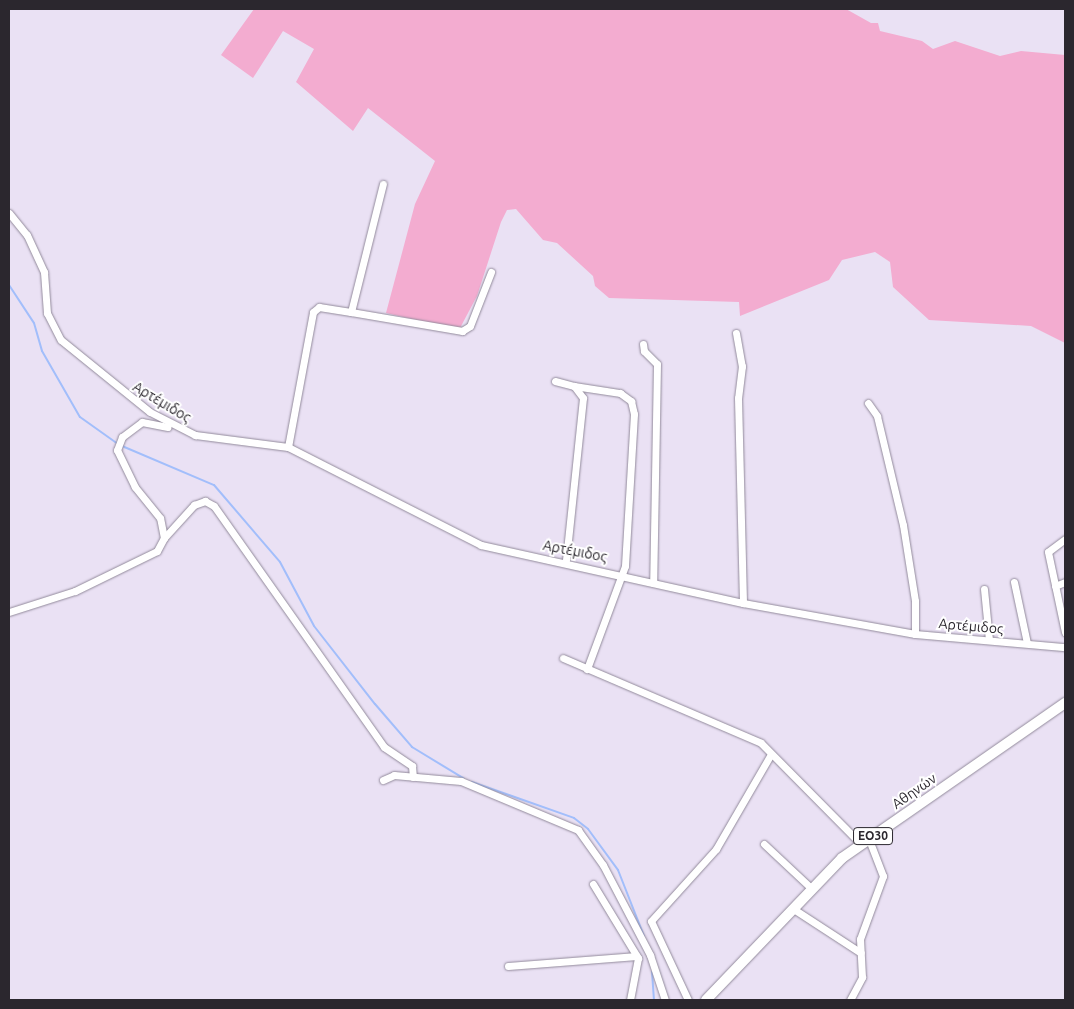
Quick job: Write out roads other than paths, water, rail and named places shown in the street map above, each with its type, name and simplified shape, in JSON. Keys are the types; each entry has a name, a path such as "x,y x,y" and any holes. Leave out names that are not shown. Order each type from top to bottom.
{"main road":[{"name":"Αθηνών","path":"712,998 811,888 865,841 1065,703"}],"street":[{"path":"351,312 383,184"},
{"name":"Αρτέμιδος","path":"9,213 27,235 44,272 50,323 75,355 113,386 156,416 194,435 288,447 464,539 623,574 653,584 743,603 915,634 1065,647"},
{"path":"288,447 314,309 351,312 462,331 470,326 492,272"},
{"path":"736,333 742,366 738,398 743,603"},
{"path":"643,344 644,351 657,364 653,584"},
{"path":"555,381 615,392 633,405 623,574 588,669"},
{"path":"566,561 583,408 583,398 574,386"},
{"path":"868,404 877,416 902,526 915,601 915,634"},
{"path":"164,538 157,512 119,459 118,445 128,431 147,420 194,435"},
{"path":"9,612 76,592 154,554 164,538 194,505 205,501 214,506 384,747 412,766 413,777"},
{"path":"1065,539 1048,550 1064,619 1065,632"},
{"path":"1014,582 1027,644"},
{"path":"1055,586 1065,582"},
{"path":"984,590 989,640"},
{"path":"562,658 761,742 770,756 865,841 882,876 860,939 862,977 850,1000"},
{"path":"688,1000 651,921 716,849 770,756"},
{"path":"383,780 390,776 461,781 578,830 603,865 650,955 664,1000"},
{"path":"764,844 811,888"},
{"path":"593,884 637,956 630,1000"},
{"path":"792,908 861,953"},
{"path":"508,966 637,956"}],"waterway":[{"path":"9,285 34,323 42,351 80,417 118,444"},
{"path":"122,446 214,485 280,562 314,626 375,704 412,747 463,778"},
{"path":"472,782 574,818 588,829 618,870 644,936"},
{"path":"652,972 654,1000"}]}
